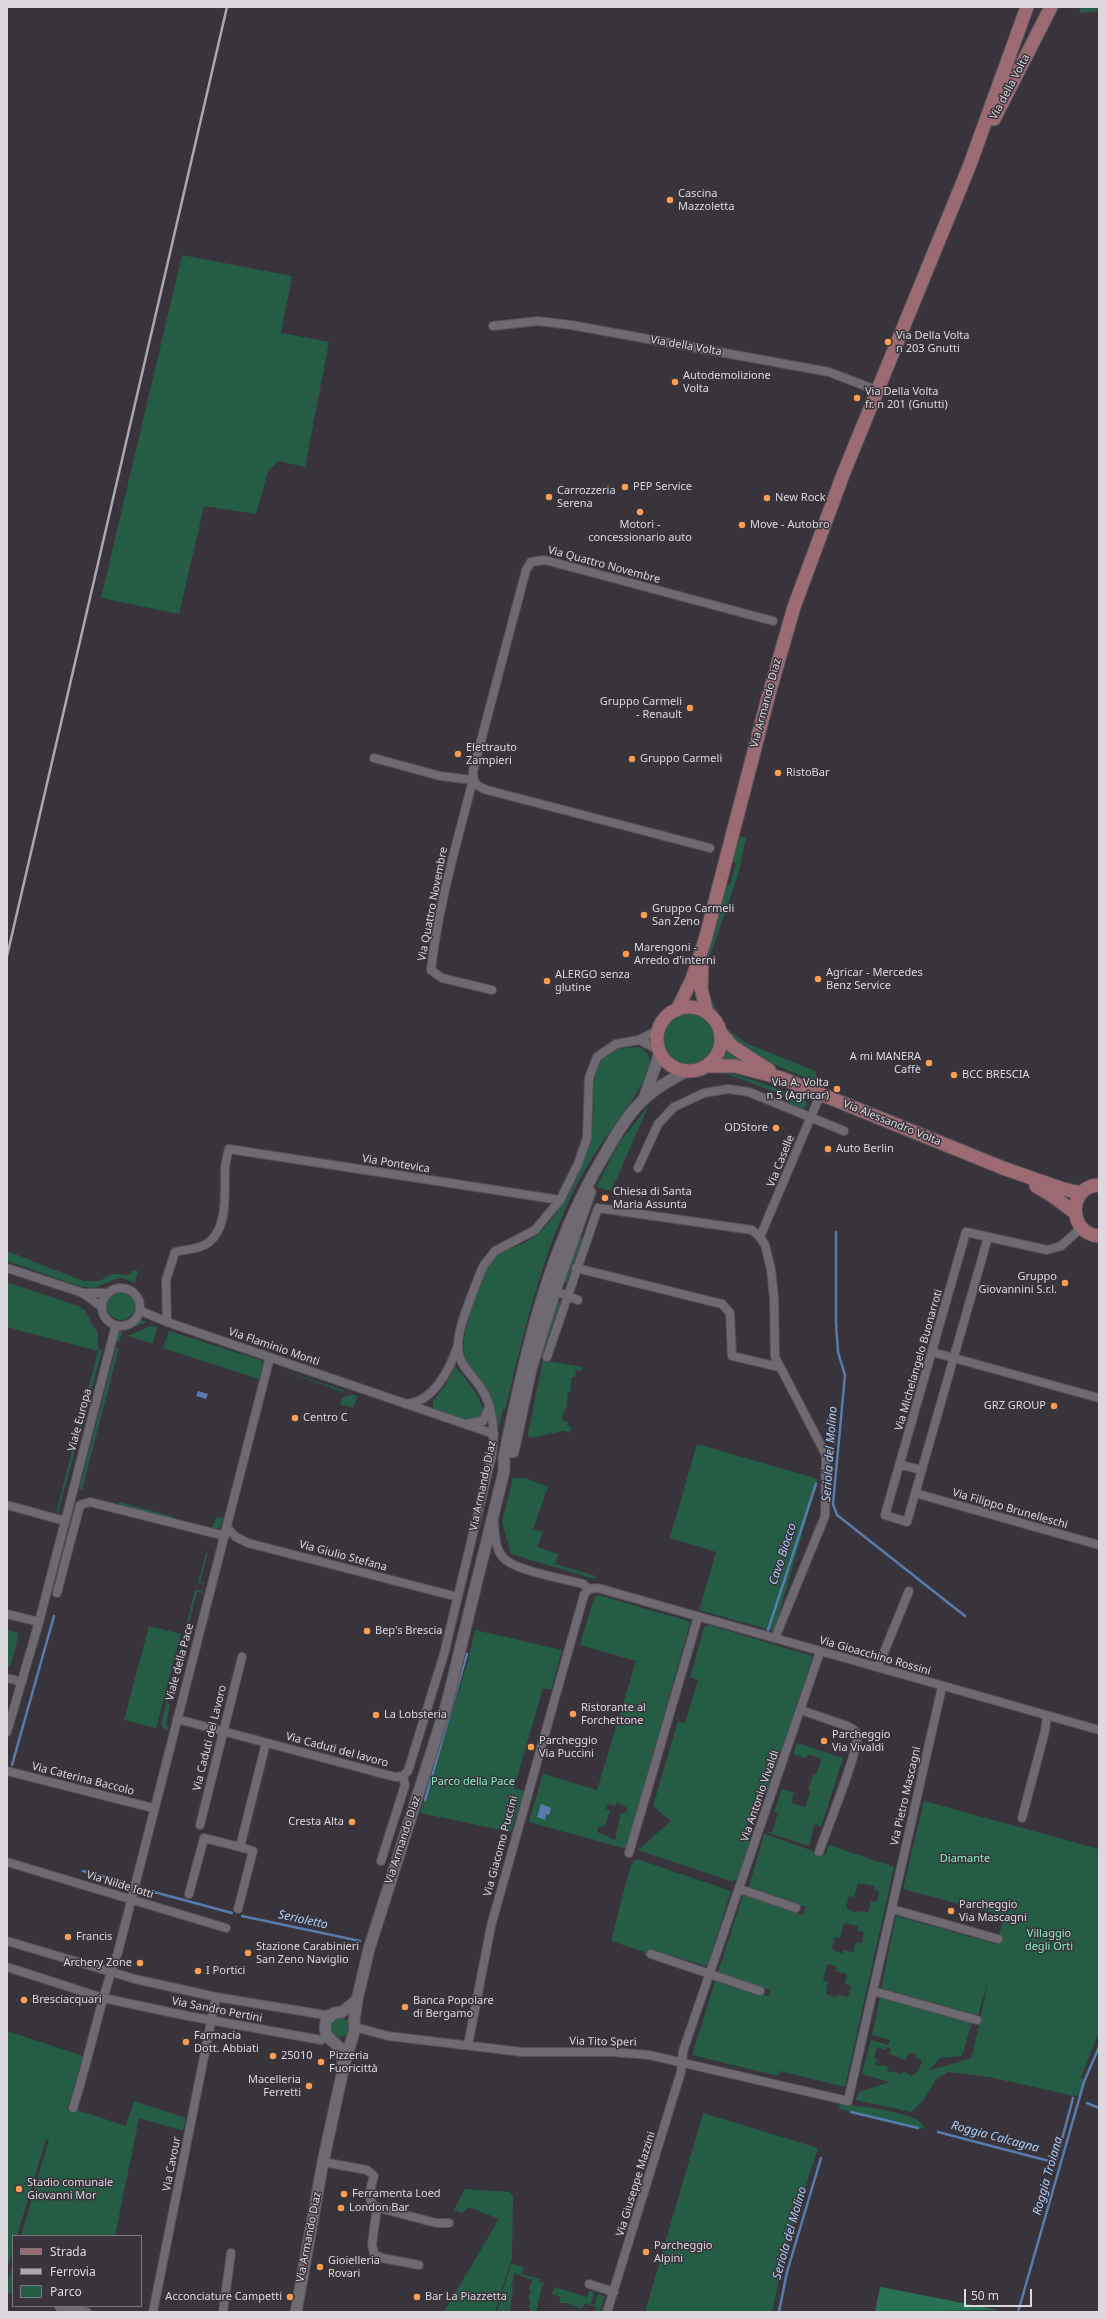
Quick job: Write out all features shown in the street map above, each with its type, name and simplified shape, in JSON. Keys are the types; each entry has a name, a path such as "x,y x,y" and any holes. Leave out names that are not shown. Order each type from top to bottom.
{"main road":[{"name":"Via della Volta","path":"844,472 876,390 969,167 1027,7"},
{"name":"Via della Volta","path":"969,167 1051,7"},
{"name":"Via Armando Diaz","path":"677,1010 689,985 705,940 780,654 826,515 844,472"},
{"name":"Via Armando Diaz","path":"705,940 701,988 707,1013"},
{"path":"692,1008 707,1013 716,1021 720,1032 719,1051 707,1066 698,1070 687,1071 671,1066 660,1051 658,1030 664,1019 677,1010 692,1008"},
{"name":"Via Alessandro Volta","path":"720,1032 741,1053 780,1078"},
{"name":"Via Armando Diaz","path":"296,2312 323,2162 344,2065 354,2028 357,2000 377,1920 447,1703 504,1471 504,1457 522,1368 551,1269 576,1206 600,1162 643,1100 652,1080 660,1051"},
{"name":"Via Alessandro Volta","path":"707,1066 735,1066 780,1078 1003,1168 1063,1189 1081,1193"},
{"name":"Via Armando Diaz","path":"643,1100 664,1083 687,1071"},
{"name":"Via Armando Diaz","path":"504,1471 511,1460 532,1369 555,1291 600,1162"},
{"name":"Via Alessandro Volta","path":"1003,1168 1054,1196 1074,1212 1076,1221 1081,1228"},
{"path":"1074,1212 1075,1205 1081,1193 1088,1187 1099,1184"},
{"path":"1081,1228 1088,1234 1099,1236"},
{"name":"Via Armando Diaz","path":"551,1269 555,1291"},
{"path":"338,2013 350,2016 354,2028 347,2041 331,2039 325,2029 326,2021 357,2000"},
{"name":"Via Armando Diaz","path":"331,2039 341,2049 344,2065"}],"street":[{"name":"Via della Volta","path":"493,326 538,321 571,325 829,372 876,390"},
{"name":"Via Quattro Novembre","path":"492,990 442,978 431,970 434,949 473,780 473,771 526,570 535,560 545,560 773,621"},
{"path":"374,758 440,776 473,780 476,786 487,790 710,848"},
{"name":"Via Armando Diaz","path":"381,1861 405,1785 403,1776 408,1771 429,1706 458,1597 490,1462 494,1434 490,1407 482,1390 462,1365 458,1346 479,1276 486,1261 500,1249 535,1230 560,1200 578,1164 586,1138 588,1083 592,1067 601,1053 610,1046 621,1042 639,1040 658,1030"},
{"path":"639,1040 660,1051"},
{"path":"638,1168 658,1124 674,1107 704,1093 728,1089 748,1092 844,1131"},
{"name":"Via Caselle","path":"760,1237 821,1094"},
{"name":"Via Pontevica","path":"167,1322 166,1280 175,1252 200,1247 208,1243 219,1227 224,1203 224,1171 229,1149 560,1200"},
{"path":"547,1357 576,1268 598,1208 752,1230 760,1237 771,1268 774,1298 775,1357 779,1367 818,1436 826,1455 827,1475 825,1516 774,1638"},
{"path":"580,1220 588,1237"},
{"name":"Via Michelangelo Buonarroti","path":"915,1493 907,1522 885,1515 901,1465 966,1232 1047,1250 1061,1246 1081,1228"},
{"path":"915,1493 988,1237"},
{"path":"7,1268 83,1293 102,1307 105,1316 116,1325 131,1324 141,1311 141,1306 137,1295 128,1288 117,1288 107,1293 83,1293"},
{"path":"576,1268 722,1304 730,1313 732,1356 779,1367"},
{"path":"555,1291 578,1300"},
{"path":"102,1307 107,1293"},
{"name":"Via Flaminio Monti","path":"141,1311 167,1322 270,1356 431,1414 494,1434"},
{"name":"Viale Europa","path":"7,1732 39,1622 116,1325"},
{"path":"431,1414 425,1408 425,1398 434,1389 451,1363 458,1346"},
{"path":"932,1352 1099,1398"},
{"name":"Viale della Pace","path":"110,1973 118,1952 153,1808 226,1532 270,1356"},
{"path":"451,1363 458,1362 462,1365"},
{"name":"Via Flaminio Monti","path":"400,1403 412,1403 425,1398"},
{"path":"463,1424 483,1421 490,1407"},
{"path":"901,1465 922,1470"},
{"name":"Via Filippo Brunelleschi","path":"915,1493 1099,1545"},
{"name":"Via Giulio Stefana","path":"56,1593 80,1504 90,1502 226,1532 248,1543 458,1597"},
{"path":"7,1505 65,1520"},
{"name":"Via Gioacchino Rossini","path":"494,1515 495,1539 499,1552 505,1560 517,1566 583,1584 589,1589 598,1588 820,1652 878,1667 942,1687 1099,1730"},
{"name":"Via Giacomo Puccini","path":"468,2045 491,1926 584,1595 589,1589"},
{"path":"878,1667 909,1591"},
{"path":"7,1614 39,1622"},
{"path":"629,1853 698,1617"},
{"name":"Via Antonio Vivaldi","path":"682,2061 683,2051 740,1889 820,1652"},
{"name":"Via Caduti del Lavoro","path":"200,1824 222,1731 242,1657"},
{"path":"7,1678 22,1682"},
{"name":"Via Pietro Mascagni","path":"848,2101 942,1687"},
{"path":"801,1710 847,1726 853,1729 857,1734 857,1740 850,1763 819,1852"},
{"path":"1022,1818 1045,1731 1047,1716"},
{"name":"Via Caduti del lavoro","path":"177,1719 395,1777 403,1776"},
{"path":"240,1847 266,1743"},
{"name":"Via Caterina Baccolo","path":"7,1771 153,1808"},
{"path":"189,1894 204,1838 240,1847 253,1851 238,1909"},
{"name":"Via Nilde Iotti","path":"7,1862 226,1928"},
{"path":"740,1889 796,1908"},
{"path":"892,1909 998,1939"},
{"name":"Via Sandro Pertini","path":"7,1941 110,1973 216,1997 325,2015 338,2013"},
{"path":"651,1954 760,1991"},
{"name":"Via Sandro Pertini","path":"7,1967 103,1998 212,2021 321,2040 331,2039"},
{"path":"73,2108 89,2057 110,1973"},
{"path":"873,1991 977,2020"},
{"name":"Via Cavour","path":"153,2312 216,1997"},
{"name":"Via Tito Speri","path":"354,2028 388,2036 522,2052 631,2053 682,2061 848,2101"},
{"name":"Via Giuseppe Mazzini","path":"607,2312 614,2292 622,2280 641,2220 682,2072 682,2061"},
{"path":"323,2162 367,2170 374,2176 370,2202 377,2207 436,2223 450,2223"},
{"path":"377,2207 372,2244 374,2254 382,2258 419,2265"},
{"path":"223,2312 232,2253"},
{"path":"589,2284 614,2292"},
{"path":"59,2307 87,2312"}],"green space":[{"path":"1081,7 1099,7 1099,11 1079,13"},
{"path":"182,255 292,276 281,333 329,342 305,467 278,461 268,471 256,514 204,506 179,614 101,598"},
{"path":"740,836 746,838 737,878 708,962 709,993 721,1020 731,1032 748,1044 815,1071 817,1078 813,1081 773,1064 747,1050 726,1034 720,1019 711,1008 704,979 707,953 724,884 730,885 736,864 731,860 736,838"},
{"path":"684,1014 694,1014 707,1021 714,1034 714,1044 707,1057 694,1064 684,1064 675,1060 668,1053 664,1044 664,1034 668,1025 675,1018"},
{"path":"639,1047 648,1055 650,1062 647,1074 633,1099 593,1156 571,1196 558,1225 537,1286 499,1428 492,1405 468,1365 465,1357 464,1340 468,1320 479,1286 489,1266 495,1258 505,1251 524,1243 542,1230 556,1214 567,1195 590,1143 595,1074 599,1063 606,1055 619,1049"},
{"path":"726,1048 744,1060 743,1063 721,1060"},
{"path":"723,1072 744,1077 805,1098 807,1105 803,1110 792,1107 787,1097"},
{"path":"649,1105 611,1191 596,1187 619,1143"},
{"path":"580,1233 583,1240 567,1283 563,1281"},
{"path":"7,1251 83,1281 99,1281 113,1274 129,1275 133,1271 138,1271 135,1283 123,1278 116,1279 94,1288 79,1286 7,1261"},
{"path":"7,1282 78,1306 85,1310 92,1325 98,1332 98,1349 102,1350 58,1513 56,1513 98,1351 7,1327"},
{"path":"121,1292 131,1296 135,1306 131,1316 121,1320 111,1316 107,1306 111,1296"},
{"path":"557,1300 563,1302 545,1358 540,1357"},
{"path":"141,1320 147,1322 123,1331 119,1342 114,1340 117,1333"},
{"path":"151,1326 157,1327 153,1344 128,1336"},
{"path":"169,1331 260,1360 263,1363 259,1379 163,1348"},
{"path":"116,1347 119,1348 82,1490 79,1489"},
{"path":"543,1360 583,1367 582,1370 576,1371 575,1377 572,1377 570,1393 568,1392 566,1410 564,1410 562,1420 568,1422 567,1425 571,1426 570,1433 564,1431 530,1438 528,1434"},
{"path":"455,1366 478,1397 483,1411 483,1418 470,1421 433,1408 433,1401 445,1386"},
{"path":"276,1368 343,1390 343,1392"},
{"path":"352,1394 357,1396 353,1408 340,1404 342,1398"},
{"path":"697,1444 818,1479 774,1631 699,1610 716,1552 670,1538"},
{"path":"513,1478 526,1478 548,1487 533,1529 543,1532 537,1547 558,1554 555,1564 596,1576 595,1579 511,1554 502,1522"},
{"path":"119,1502 174,1517 174,1519 118,1504"},
{"path":"217,1517 223,1518 221,1526 216,1529 211,1529"},
{"path":"206,1553 208,1553 200,1582 206,1584 198,1583"},
{"path":"195,1590 200,1590 204,1593 197,1592 187,1632 185,1631"},
{"path":"598,1595 688,1621 690,1623 626,1849 529,1822 543,1774 597,1790 636,1661 580,1645 594,1598","holes":["617,1802 627,1808 626,1813 621,1813 615,1840 597,1832 598,1827 605,1826 610,1810 606,1809 607,1804 615,1806"]},
{"path":"709,1625 812,1656 766,1795 759,1793 745,1835 751,1837 737,1880 731,1881 638,1850 671,1821 653,1806 678,1721 685,1723 698,1680 690,1677 704,1628"},
{"path":"149,1626 181,1634 156,1728 124,1720"},
{"path":"7,1630 19,1633 10,1667 7,1666"},
{"name":"Parco della Pace","path":"475,1630 562,1650 551,1690 543,1688 514,1788 524,1791 511,1832 420,1813 468,1661"},
{"path":"184,1635 192,1637 191,1639 185,1637 175,1675 173,1675"},
{"path":"173,1677 167,1703 170,1704 166,1726 169,1727 168,1730 162,1727 161,1724"},
{"path":"797,1743 843,1758 821,1827 814,1824 809,1846 766,1832 772,1832 778,1813 774,1812 782,1789 794,1793 791,1803 805,1807 811,1791 808,1790 813,1775 816,1775 822,1759 808,1754 806,1758 793,1754"},
{"path":"924,1801 1099,1849 1099,2031 1081,2078 1085,2079 1080,2095 1074,2096 989,2077 948,2072 936,2079 923,2101 911,2112 856,2100 859,2092 890,2082 862,2074 871,2040 888,2045 890,2040 872,2035 880,1996 972,2022 962,2056 940,2058 928,2071 971,2058 973,2052 988,1982 978,2015 881,1988 896,1916 996,1944 1005,1916 903,1889","holes":["877,2047 885,2050 886,2047 891,2048 889,2054 905,2060 910,2053 916,2054 915,2057 922,2060 919,2070 912,2076 903,2071 902,2074 887,2071 888,2066 875,2065 877,2059 874,2058"]},
{"path":"764,1834 825,1855 829,1845 894,1867 845,2087 780,2071 778,2076 692,2055 716,1979 768,1996 770,1990 718,1972 743,1895 803,1915 806,1907 749,1887","holes":["858,1883 875,1886 874,1890 879,1892 877,1902 871,1901 868,1912 860,1911 856,1913 846,1908 849,1896 854,1897","844,1923 858,1926 857,1931 864,1932 862,1943 856,1942 853,1952 843,1950 842,1954 832,1949 835,1937 840,1938","827,1964 837,1966 836,1971 847,1974 845,1984 851,1986 848,1997 837,1995 836,1998 826,1994 828,1982 823,1980"]},
{"path":"637,1859 731,1891 708,1964 706,1966 650,1949 648,1956 644,1955 645,1952 611,1941 631,1864"},
{"path":"340,2017 347,2020 350,2027 347,2034 340,2037 333,2034 330,2027 333,2020"},
{"path":"7,2031 83,2056 68,2107 126,2126 134,2101 186,2118 183,2131 139,2118 115,2235 21,2235 49,2140 46,2139 17,2235 12,2235 12,2252 7,2269"},
{"path":"840,2103 901,2114 913,2118 921,2123 925,2129 839,2109"},
{"path":"703,2113 818,2148 787,2244 772,2312 645,2312"},
{"path":"465,2189 510,2192 513,2196 512,2258 495,2312 444,2312 499,2219 469,2207 462,2213 454,2210"},
{"path":"511,2264 524,2267 522,2274 540,2279 539,2282 543,2283 536,2312 529,2312 530,2308 528,2307 531,2300 528,2299 531,2291 529,2290 532,2280 515,2273 511,2286 513,2287 511,2312 497,2312"},
{"path":"12,2266 12,2294 7,2293 7,2284"},
{"path":"554,2287 587,2297 589,2291 594,2292 591,2304 595,2305 598,2294 605,2296 600,2312 594,2312 596,2307 585,2303 582,2309 567,2303 559,2303 561,2297 552,2294"},
{"path":"880,2287 886,2288 998,2310 875,2312"}],"water":[{"path":"198,1391 208,1394 206,1399 196,1396"},
{"path":"541,1804 551,1808 549,1815 546,1814 545,1820 537,1817"}],"waterway":[{"name":"Seriola del Molino","path":"836,1232 836,1324 838,1352 845,1375 833,1504 837,1515 965,1616"},
{"name":"Cavo Biocco","path":"768,1630 816,1484"},
{"path":"12,1765 54,1616"},
{"name":"Serioletto","path":"425,1800 467,1654"},
{"name":"Serioletto","path":"83,1871 123,1882"},
{"name":"Serioletto","path":"143,1889 232,1913"},
{"name":"Serioletto","path":"242,1916 360,1941"},
{"name":"Roggia Troiana","path":"1018,2312 1084,2082 1099,2047"},
{"name":"Roggia Calcagna","path":"938,2132 1049,2161 1057,2158 1073,2098"},
{"name":"Roggia Calcagna","path":"1087,2103 1099,2108"},
{"name":"Roggia Calcagna","path":"851,2112 918,2128"},
{"name":"Seriola del Molino","path":"779,2312 787,2272 821,2158"}],"railway":[{"path":"7,956 227,7"}],"place":[{"name":"Cascina Mazzoletta","path":"670,200"},
{"name":"Via Della Volta n 203 Gnutti","path":"888,342"},
{"name":"Autodemolizione Volta","path":"675,382"},
{"name":"Via Della Volta fr. n 201 (Gnutti)","path":"857,398"},
{"name":"PEP Service","path":"625,487"},
{"name":"Carrozzeria Serena","path":"549,497"},
{"name":"New Rock","path":"767,498"},
{"name":"Motori - concessionario auto","path":"640,512"},
{"name":"Move - Autobro","path":"742,525"},
{"name":"Gruppo Carmeli - Renault","path":"690,708"},
{"name":"Elettrauto Zampieri","path":"458,754"},
{"name":"Gruppo Carmeli","path":"632,759"},
{"name":"RistoBar","path":"778,773"},
{"name":"Gruppo Carmeli San Zeno","path":"644,915"},
{"name":"Marengoni - Arredo d'interni","path":"626,954"},
{"name":"Agricar - Mercedes Benz Service","path":"818,979"},
{"name":"ALERGO senza glutine","path":"547,981"},
{"name":"A mi MANERA Caffè","path":"929,1063"},
{"name":"BCC BRESCIA","path":"954,1075"},
{"name":"Via A. Volta n 5 (Agricar)","path":"837,1089"},
{"name":"ODStore","path":"776,1128"},
{"name":"Auto Berlin","path":"828,1149"},
{"name":"Chiesa di Santa Maria Assunta","path":"605,1198"},
{"name":"Gruppo Giovannini S.r.l.","path":"1065,1283"},
{"name":"GRZ GROUP","path":"1054,1406"},
{"name":"Centro C","path":"295,1418"},
{"name":"Bep's Brescia","path":"367,1631"},
{"name":"Ristorante al Forchettone","path":"573,1714"},
{"name":"La Lobsteria","path":"376,1715"},
{"name":"Parcheggio Via Vivaldi","path":"824,1741"},
{"name":"Parcheggio Via Puccini","path":"531,1747"},
{"name":"Cresta Alta","path":"352,1822"},
{"name":"Parcheggio Via Mascagni","path":"951,1911"},
{"name":"Francis","path":"68,1937"},
{"name":"Stazione Carabinieri San Zeno Naviglio","path":"248,1953"},
{"name":"Archery Zone","path":"140,1963"},
{"name":"I Portici","path":"198,1971"},
{"name":"Bresciacquari","path":"24,2000"},
{"name":"Banca Popolare di Bergamo","path":"405,2007"},
{"name":"Farmacia Dott. Abbiati","path":"186,2042"},
{"name":"25010","path":"273,2056"},
{"name":"Pizzeria Fuoricittà","path":"321,2062"},
{"name":"Macelleria Ferretti","path":"309,2086"},
{"name":"Stadio comunale Giovanni Mor","path":"19,2189"},
{"name":"Ferramenta Loed","path":"344,2194"},
{"name":"London Bar","path":"341,2208"},
{"name":"Parcheggio Alpini","path":"646,2252"},
{"name":"Gioielleria Rovari","path":"320,2267"},
{"name":"Acconciature Campetti","path":"290,2297"},
{"name":"Bar La Piazzetta","path":"417,2297"}],"park label":[{"name":"Diamante","path":"965,1859"},
{"name":"Villaggio degli Orti","path":"1049,1940"}]}
